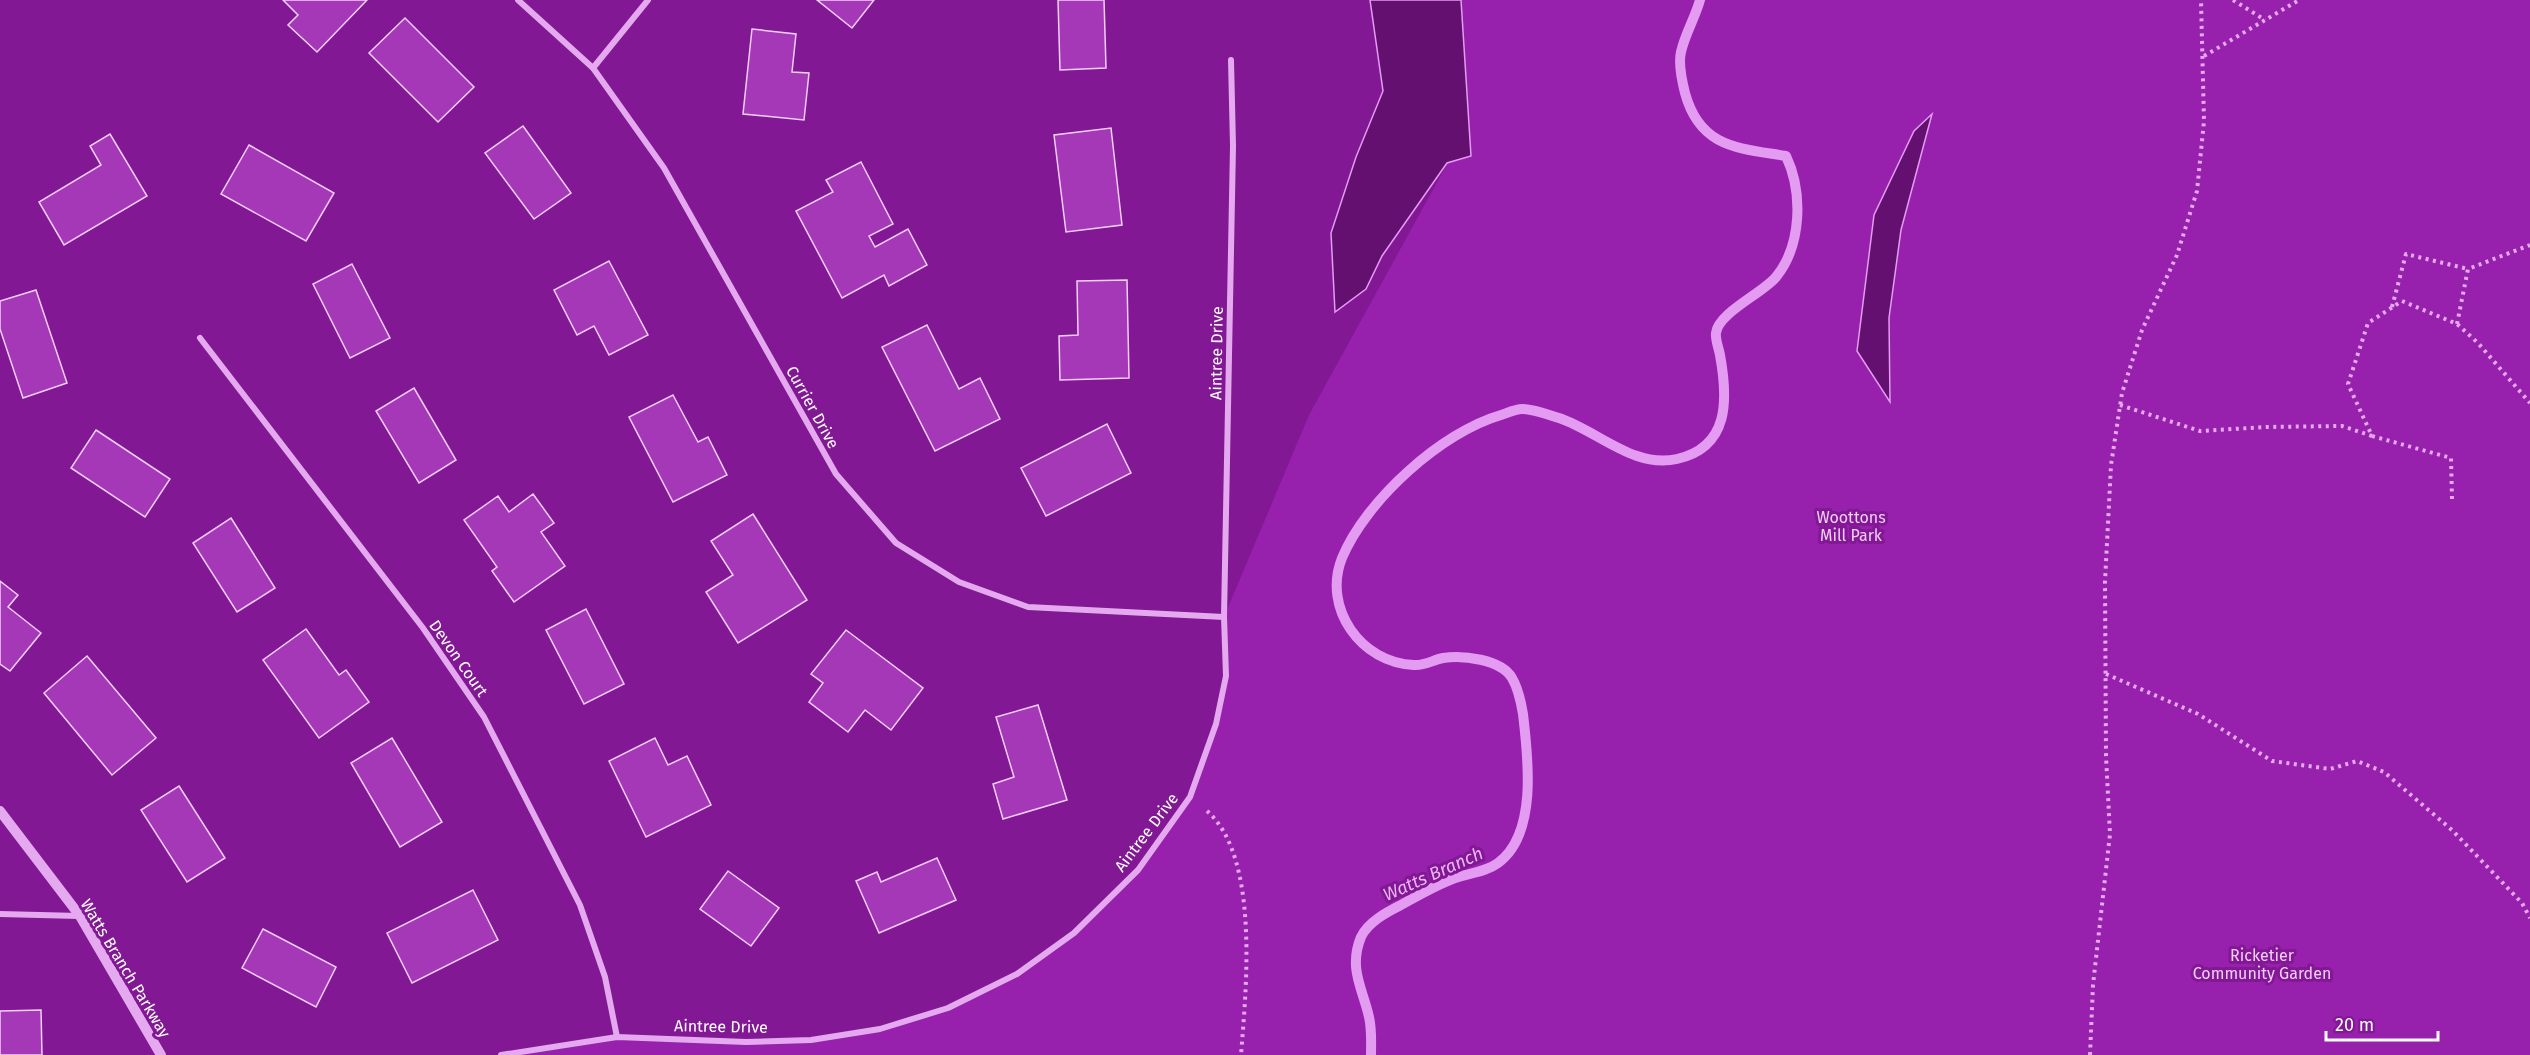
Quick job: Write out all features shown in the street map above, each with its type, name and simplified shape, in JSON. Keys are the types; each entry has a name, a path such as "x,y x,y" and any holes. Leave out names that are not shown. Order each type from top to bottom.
{"street":[{"name":"Currier Drive","path":"518,0 593,68 664,168 836,474 896,543 959,582 1028,608 1224,617"},
{"path":"593,68 648,0"},
{"name":"Aintree Drive","path":"501,1055 617,1037 746,1042 811,1040 880,1029 948,1008 1017,974 1074,933 1138,870 1190,797 1216,724 1226,676 1224,617 1233,146 1231,60"},
{"name":"Devon Court","path":"200,338 423,628 484,717 580,905 605,977 617,1037"},
{"name":"Watts Branch Parkway","path":"0,812 80,916 161,1055"},
{"path":"0,914 80,916"}],"path":[{"path":"2090,1055 2093,985 2110,834 2105,582 2110,477 2120,405 2142,330 2177,255 2197,191 2204,121 2201,0"},
{"path":"2233,0 2265,20"},
{"path":"2204,56 2298,0"},
{"path":"2392,308 2406,254 2468,269 2530,245"},
{"path":"2457,324 2468,269"},
{"path":"2372,436 2348,384 2368,323 2402,301 2457,324 2478,343 2530,403"},
{"path":"2120,405 2200,431 2342,426 2451,458 2452,499"},
{"path":"2106,675 2198,714 2272,761 2330,769 2357,761 2384,772 2452,830 2522,903 2530,918"},
{"path":"1190,797 1221,824 1243,886 1246,989 1241,1055"}],"green space":[{"name":"Woottons Mill Park","path":"1455,0 2530,0 2530,1055 501,1055 617,1037 746,1042 811,1040 880,1029 948,1008 1017,974 1074,933 1138,870 1190,797 1216,724 1226,676 1224,617 1309,415 1462,137"}],"shaded area":[{"path":"1370,0 1461,0 1471,156 1447,163 1382,256 1366,289 1335,312 1331,233 1356,157 1383,91"},
{"path":"1932,114 1901,230 1889,318 1890,402 1857,351 1874,215 1914,131"}],"building":[{"path":"283,0 367,0 317,52 288,25 298,15"},
{"path":"817,0 874,0 852,28"},
{"path":"1058,0 1104,0 1106,68 1060,70"},
{"path":"405,18 474,87 438,122 369,53"},
{"path":"752,29 796,34 792,72 809,73 804,120 743,114"},
{"path":"523,126 571,193 534,219 485,153"},
{"path":"1111,128 1122,225 1066,232 1054,135"},
{"path":"110,134 147,196 64,245 39,202 101,165 90,146"},
{"path":"249,145 334,193 306,241 221,194"},
{"path":"861,162 893,224 869,236 875,247 908,229 927,265 889,286 884,275 842,298 796,211 833,192 826,180"},
{"path":"609,261 648,335 609,355 594,326 577,335 554,290"},
{"path":"352,264 390,338 350,358 313,284"},
{"path":"1127,280 1129,378 1060,380 1059,336 1078,335 1077,281"},
{"path":"36,290 67,383 23,398 0,329 0,301"},
{"path":"927,325 959,389 980,378 1000,419 935,451 882,347"},
{"path":"414,388 456,460 419,483 376,411"},
{"path":"673,395 698,442 708,437 727,475 673,502 629,417"},
{"path":"1107,424 1131,473 1046,516 1021,468"},
{"path":"96,430 170,479 145,517 71,468"},
{"path":"533,494 554,523 541,532 565,566 514,602 492,571 497,567 464,520 498,496 509,512"},
{"path":"753,514 807,600 738,643 706,592 733,575 711,541"},
{"path":"231,518 275,588 237,612 193,543"},
{"path":"0,581 18,595 8,607 41,633 10,671 0,664"},
{"path":"586,609 624,684 584,704 546,630"},
{"path":"306,629 339,675 346,670 369,702 319,738 263,660"},
{"path":"846,630 923,688 891,730 865,710 848,732 809,702 823,683 811,674"},
{"path":"87,656 156,738 112,775 44,693"},
{"path":"1038,705 1067,800 1003,819 993,784 1014,777 996,717"},
{"path":"392,738 442,822 400,847 351,763"},
{"path":"655,738 668,765 687,756 711,805 646,837 609,761"},
{"path":"179,786 225,858 187,882 141,810"},
{"path":"937,858 956,900 879,933 856,881 877,872 881,882"},
{"path":"728,871 779,908 751,946 700,909"},
{"path":"473,890 498,940 412,983 387,933"},
{"path":"263,929 336,967 316,1007 242,968"},
{"path":"41,1010 42,1055 0,1055 0,1011"}],"waterway":[{"name":"Watts Branch","path":"1371,1055 1370,1022 1356,969 1357,948 1361,937 1373,922 1390,911 1448,881 1493,866 1511,850 1525,814 1527,751 1518,691 1512,678 1499,666 1460,657 1443,658 1418,665 1395,662 1378,654 1363,643 1351,630 1342,613 1337,596 1337,577 1342,558 1353,536 1369,514 1408,471 1455,436 1512,411 1526,409 1559,418 1631,454 1661,461 1677,459 1694,453 1707,444 1716,432 1724,404 1723,372 1716,333 1724,318 1770,283 1785,264 1795,234 1797,202 1792,170 1786,156 1752,151 1723,142 1700,125 1692,111 1685,93 1680,57 1700,0"}],"park label":[{"name":"Ricketier Community Garden","path":"2262,964"}]}
